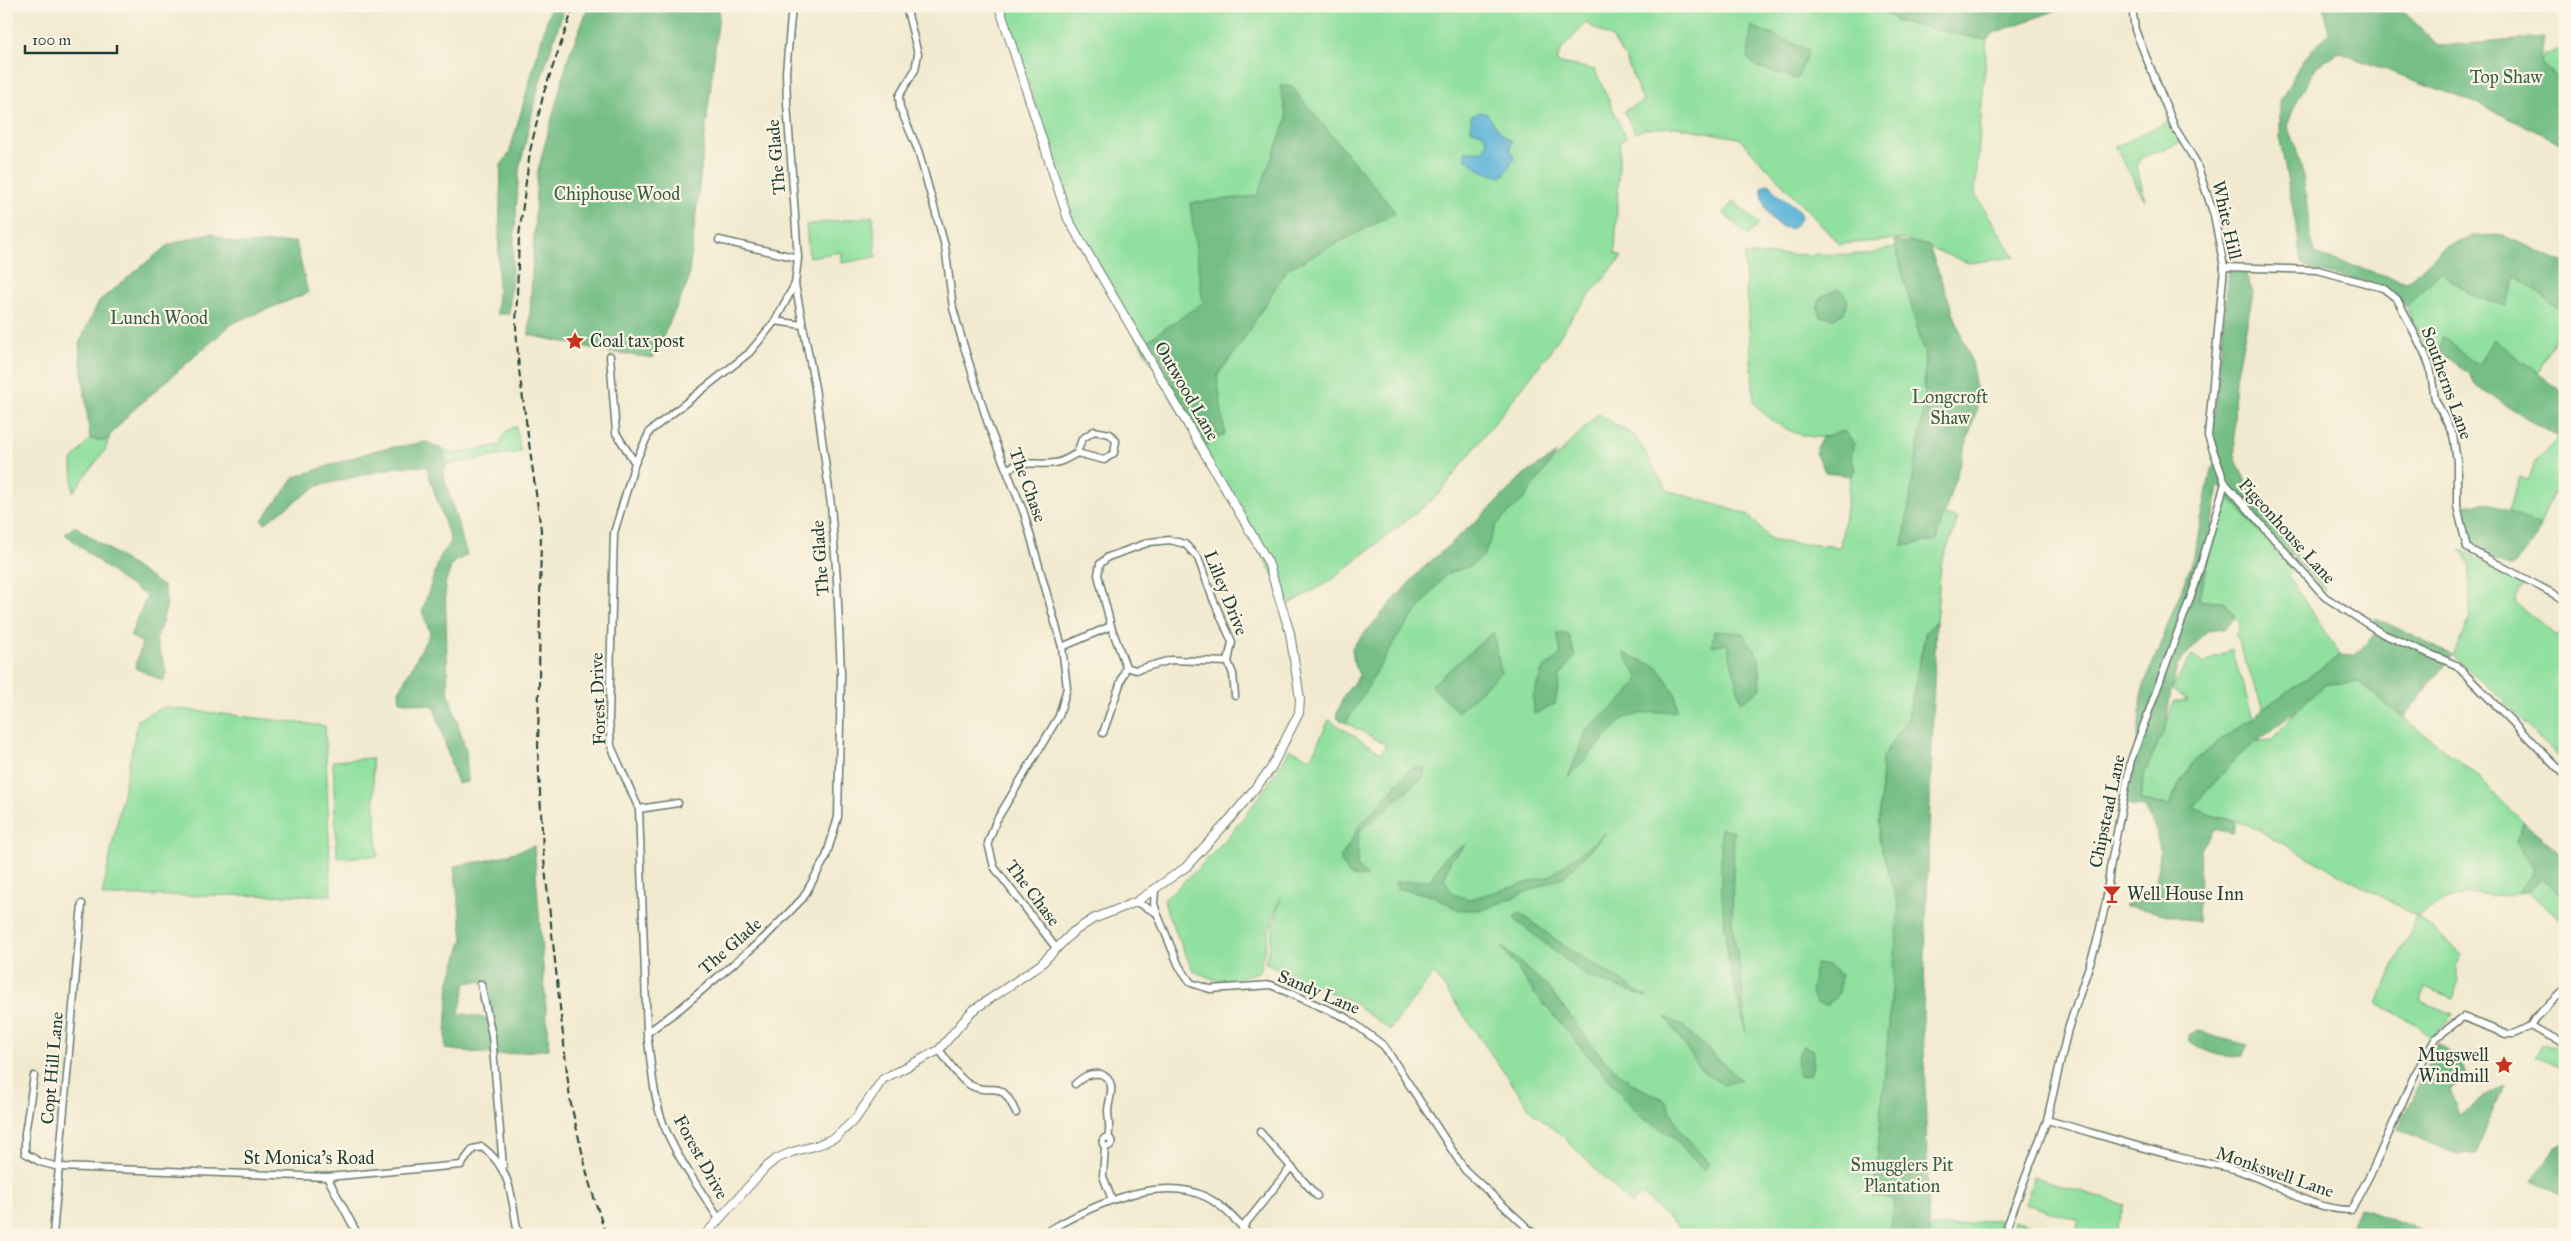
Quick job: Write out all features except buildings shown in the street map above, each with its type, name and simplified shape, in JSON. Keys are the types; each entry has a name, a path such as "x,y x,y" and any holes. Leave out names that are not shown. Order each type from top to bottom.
{"main road":[{"name":"Outwood Lane","path":"939,1050 972,1011 1013,986 1040,965 1056,948 1083,925 1136,902 1155,891 1186,867 1203,850 1270,770 1297,719 1300,705 1290,633 1274,576 1203,447 1068,219 999,6"},
{"path":"705,1235 765,1168 776,1159 836,1137 856,1118 883,1079 939,1050"}],"street":[{"name":"The Glade","path":"647,1033 681,1008 764,938 803,898 826,857 838,817 841,674 831,505 815,388 795,284 798,258 786,72 792,6"},
{"name":"The Chase","path":"906,6 918,54 915,70 899,96 900,108 918,150 945,246 953,308 962,340 989,427 1024,513 1062,647 1067,678 1063,708 996,821 988,843 994,867 1056,948"},
{"name":"White Hill","path":"2132,6 2135,30 2169,114 2196,162 2214,215 2224,267 2208,436 2224,483"},
{"path":"719,240 798,258"},
{"name":"Southerns Lane","path":"2224,267 2318,270 2383,288 2398,299 2424,352 2430,367 2435,399 2453,435 2457,461 2457,506 2467,548 2565,600"},
{"name":"Forest Drive","path":"719,1220 685,1165 663,1123 647,1033 639,809 611,746 609,718 614,534 635,463 650,431 749,353 775,321 795,284"},
{"path":"775,321 802,325"},
{"path":"610,356 616,432 635,463"},
{"path":"1007,469 1029,462 1054,463 1077,453 1104,460 1114,453 1116,441 1106,433 1088,433 1082,439 1077,453"},
{"name":"Pigeonhouse Lane","path":"2224,483 2325,597 2383,634 2456,665 2565,776"},
{"name":"Chipstead Lane","path":"2007,1235 2008,1224 2047,1120 2068,1029 2096,945 2106,902 2108,875 2131,760 2194,585 2224,483"},
{"name":"Lilley Drive","path":"1228,662 1171,660 1136,670 1126,667 1111,626 1098,575 1100,564 1108,557 1160,540 1180,541 1190,548 1198,558 1213,599 1230,636 1232,647 1228,662 1234,674 1235,696"},
{"path":"1062,647 1111,626"},
{"path":"1103,733 1126,667"},
{"path":"639,809 678,803"},
{"name":"Sandy Lane","path":"1155,891 1154,904 1157,913 1183,973 1191,983 1210,989 1270,984 1347,1018 1384,1046 1465,1170 1535,1235"},
{"path":"1136,902 1157,913"},
{"name":"Copt Hill Lane","path":"53,1235 82,904"},
{"path":"481,984 492,1036 503,1167 518,1235"},
{"path":"2565,989 2535,1018 2530,1026 2565,1043"},
{"name":"Monkswell Lane","path":"2047,1120 2178,1157 2232,1169 2262,1179 2305,1200 2340,1210 2351,1210 2374,1168 2414,1076 2436,1038 2463,1017 2506,1034 2514,1034 2530,1026"},
{"path":"939,1050 967,1083 976,1088 994,1088 1005,1093 1016,1113"},
{"path":"1075,1084 1086,1075 1091,1074 1101,1074 1109,1080 1112,1092 1108,1108 1110,1128 1108,1138 1111,1144 1105,1147 1102,1163 1103,1176 1112,1200"},
{"name":"St Monica's Road","path":"34,1076 25,1133 25,1153 40,1162 59,1167 327,1177 461,1165 472,1149 477,1147 487,1150 503,1167"},
{"path":"1260,1132 1317,1196"},
{"path":"1242,1228 1291,1167"},
{"path":"327,1177 358,1235"},
{"path":"1041,1235 1080,1212 1112,1200 1148,1192 1190,1191 1208,1198 1250,1235"}],"green space":[{"path":"551,6 565,6 538,88 519,170 509,314 497,314 501,165 509,154"},
{"name":"Chiphouse Wood","path":"589,6 720,6 688,282 653,358 610,352 529,335 537,174 569,55"},
{"path":"1003,6 1874,6 1900,22 1987,40 1975,194 2015,257 1969,263 1905,239 1839,244 1739,138 1677,127 1645,129 1635,133 1624,111 1643,101 1625,57 1612,38 1586,23 1562,49 1556,62 1595,70 1626,138 1620,141 1615,253 1622,257 1574,314 1549,353 1438,495 1333,579 1284,607 1274,576 1068,219 1041,120"},
{"path":"1874,6 2068,6 1994,33 1987,40 1900,22"},
{"name":"Top Shaw","path":"2324,6 2398,6 2439,46 2544,38 2540,62 2565,86 2565,145 2481,105 2338,52 2317,66 2297,101 2287,126 2301,165 2312,243 2317,255 2407,282 2445,247 2471,236 2502,235 2565,263 2565,313 2516,276 2506,306 2471,295 2441,272 2406,307 2385,287 2309,269 2303,264 2280,140 2280,101 2302,61 2329,33"},
{"path":"1751,26 1809,50 1797,79 1757,67 1748,59"},
{"path":"2565,47 2565,86 2540,62 2544,56"},
{"path":"1280,86 1291,86 1396,213 1287,269 1238,348 1217,376 1225,434 1203,447 1142,344 1203,303 1190,203 1257,196 1287,119"},
{"path":"2167,122 2182,142 2141,158 2137,167 2145,200 2115,147"},
{"path":"1734,201 1759,224 1748,236 1723,213"},
{"path":"873,216 876,257 842,263 842,252 809,257 806,225"},
{"name":"Lunch Wood","path":"210,233 237,244 296,242 308,293 233,323 131,412 105,441 90,439 79,344 99,301 168,245"},
{"name":"Longcroft Shaw","path":"1894,241 1928,244 1973,366 1977,409 1936,540 1903,546 1923,411 1925,357"},
{"path":"1896,247 1925,357 1923,411 1936,540 1943,514 1958,519 1941,564 1936,622 1926,631 1908,718 1882,758 1879,839 1899,907 1903,1154 1892,1235 1688,1235 1641,1194 1631,1205 1558,1132 1533,1113 1434,973 1390,1030 1352,1002 1265,963 1281,896 1270,928 1259,972 1221,982 1193,971 1167,912 1164,899 1200,866 1234,830 1264,790 1290,749 1310,758 1312,756 1329,720 1381,753 1386,745 1336,717 1344,695 1414,604 1598,414 1636,437 1667,490 1747,514 1772,541 1840,547 1851,476 1855,470 1844,431 1822,437 1812,437 1793,432 1775,422 1754,403 1744,255 1869,254"},
{"path":"2229,271 2245,272 2253,293 2234,388 2235,457 2256,506 2327,588 2325,592 2291,555 2270,544 2218,485 2207,568 2198,601 2224,601 2235,618 2224,629 2207,631 2177,666 2171,690 2166,726 2144,774 2140,801 2168,805 2194,761 2244,723 2253,719 2263,709 2340,655 2354,656 2376,633 2371,622 2376,618 2452,655 2403,718 2358,682 2326,684 2236,758 2193,807 2236,823 2233,833 2214,829 2201,849 2198,922 2124,905 2152,898 2158,872 2160,851 2156,831 2144,807 2125,804 2136,757 2142,691 2193,560 2211,470 2220,458 2212,436"},
{"path":"2441,272 2471,295 2515,275 2565,313 2538,374 2493,339 2478,366 2442,336 2439,351 2430,357 2406,307"},
{"path":"1837,289 1843,292 1848,302 1844,313 1833,318 1821,317 1817,308 1821,297"},
{"path":"2442,336 2478,366 2493,339 2560,390 2565,395 2565,443 2474,384 2471,375 2439,351"},
{"path":"516,426 521,452 446,465 443,450 452,454 500,445 505,432"},
{"path":"1844,431 1854,443 1851,457 1855,470 1851,476 1826,473 1815,453 1822,437"},
{"path":"110,436 105,450 73,492 72,461 90,439 105,441"},
{"path":"2557,439 2565,443 2565,491 2558,496 2552,493 2540,526 2508,512 2520,477 2528,480 2536,462"},
{"path":"427,442 443,450 446,465 443,473 467,555 452,564 445,584 448,691 466,751 468,782 457,784 434,706 400,701 399,691 430,633 422,611 440,557 451,542 426,466 396,467 317,486 265,523 262,520 295,477 376,450"},
{"path":"1557,453 1525,498 1496,525 1484,556 1471,566 1446,574 1400,633 1346,723 1336,717 1344,695 1360,676 1354,665 1352,647 1420,571 1495,504 1520,478"},
{"path":"2226,493 2268,542 2295,569 2288,576 2340,655 2263,709 2235,633 2240,624 2224,601 2198,601"},
{"path":"2491,503 2540,526 2535,540 2511,568 2469,547 2459,506"},
{"path":"75,526 164,587 167,605 156,641 167,673 163,681 135,668 142,643 130,636 147,596 120,579 65,534"},
{"path":"2460,549 2524,584 2515,600 2517,604 2557,636 2565,626 2565,763 2549,749 2510,706 2452,655 2465,632 2470,618 2470,565"},
{"name":"Smugglers Pit Plantation","path":"1936,622 1923,1014 1929,1235 1889,1235 1895,1201 1874,1196 1899,907 1879,839 1882,758 1908,718 1926,631"},
{"path":"1714,631 1743,633 1759,658 1761,689 1741,702 1727,643 1712,646"},
{"path":"1493,632 1501,672 1458,712 1431,686"},
{"path":"1557,632 1569,635 1575,656 1560,676 1555,704 1534,714 1533,697 1542,670 1561,654"},
{"path":"2232,649 2253,719 2244,723 2194,761 2168,805 2140,801 2144,774 2166,726 2174,701 2188,701 2171,689 2192,656 2204,664"},
{"path":"1623,653 1658,667 1676,695 1677,711 1645,713 1624,718 1568,778 1587,729 1626,696 1639,678"},
{"path":"2358,682 2475,774 2523,822 2517,842 2533,870 2519,894 2476,893 2459,896 2439,904 2418,916 2462,955 2456,966 2459,981 2452,998 2425,987 2420,1001 2453,1014 2449,1021 2430,1038 2415,1024 2377,1003 2417,916 2248,825 2192,808 2236,758 2258,741 2273,740 2298,708 2326,684"},
{"path":"163,707 325,726 331,895 102,896 138,720"},
{"path":"372,758 378,856 337,858 333,761"},
{"path":"1411,768 1424,768 1424,776 1359,832 1357,865 1367,877 1350,876 1340,859 1359,827"},
{"path":"2523,822 2565,856 2565,899 2541,877 2529,892 2519,894 2533,870 2517,842"},
{"path":"1721,828 1734,831 1732,924 1741,975 1746,1033 1727,954 1721,885"},
{"path":"1606,833 1565,876 1483,910 1459,910 1434,896 1396,888 1395,882 1430,880 1446,855 1467,844 1451,859 1444,879 1453,894 1470,899 1550,876"},
{"path":"534,846 549,1049 498,1055 445,1049 449,985 463,938 454,866 489,860","holes":["479,981 484,984 492,1020 459,1013 466,983"]},
{"path":"2541,877 2565,899 2565,923 2529,892"},
{"path":"1519,913 1565,946 1647,997 1586,976 1513,918"},
{"path":"1501,946 1545,984 1603,1058 1631,1083 1666,1101 1680,1130 1709,1164 1704,1171 1671,1135 1642,1118 1535,994"},
{"path":"1816,964 1828,966 1841,975 1839,994 1827,1006 1817,1003 1811,992"},
{"path":"1666,1017 1684,1027 1741,1080 1723,1085 1701,1070"},
{"path":"2198,1030 2212,1036 2248,1045 2243,1056 2235,1057 2214,1054 2188,1040 2190,1034"},
{"path":"2438,1043 2459,1059 2468,1079 2450,1088 2459,1114 2504,1085 2476,1154 2456,1155 2398,1128"},
{"path":"2541,1043 2565,1052 2565,1068 2535,1057"},
{"path":"1803,1046 1813,1050 1813,1063 1809,1075 1801,1077 1797,1068 1797,1061"},
{"path":"2565,1142 2565,1197 2532,1180 2557,1146"},
{"path":"2034,1177 2125,1205 2115,1235 2085,1235 2076,1232 2079,1220 2025,1204"},
{"path":"2360,1208 2433,1235 2346,1235"},
{"path":"2000,1219 1997,1235 1929,1235 1929,1229"},
{"path":"2014,1220 2067,1235 2012,1235"}],"water":[{"path":"1481,112 1487,114 1501,133 1512,141 1510,147 1514,157 1505,174 1500,177 1480,170 1465,158 1465,152 1482,151 1487,144 1486,137 1480,132 1471,130 1471,116"},
{"path":"1769,183 1779,196 1798,210 1801,219 1793,228 1779,225 1769,215 1763,201 1762,187"}],"railway":[{"path":"574,6 544,92 530,151 519,236 516,327 519,370 541,530 538,754 543,850 570,1100 589,1182 606,1235"}],"place":[{"name":"Coal tax post","path":"575,341"},
{"name":"Well House Inn","path":"2112,894"},
{"name":"Mugswell Windmill","path":"2504,1065"}]}
